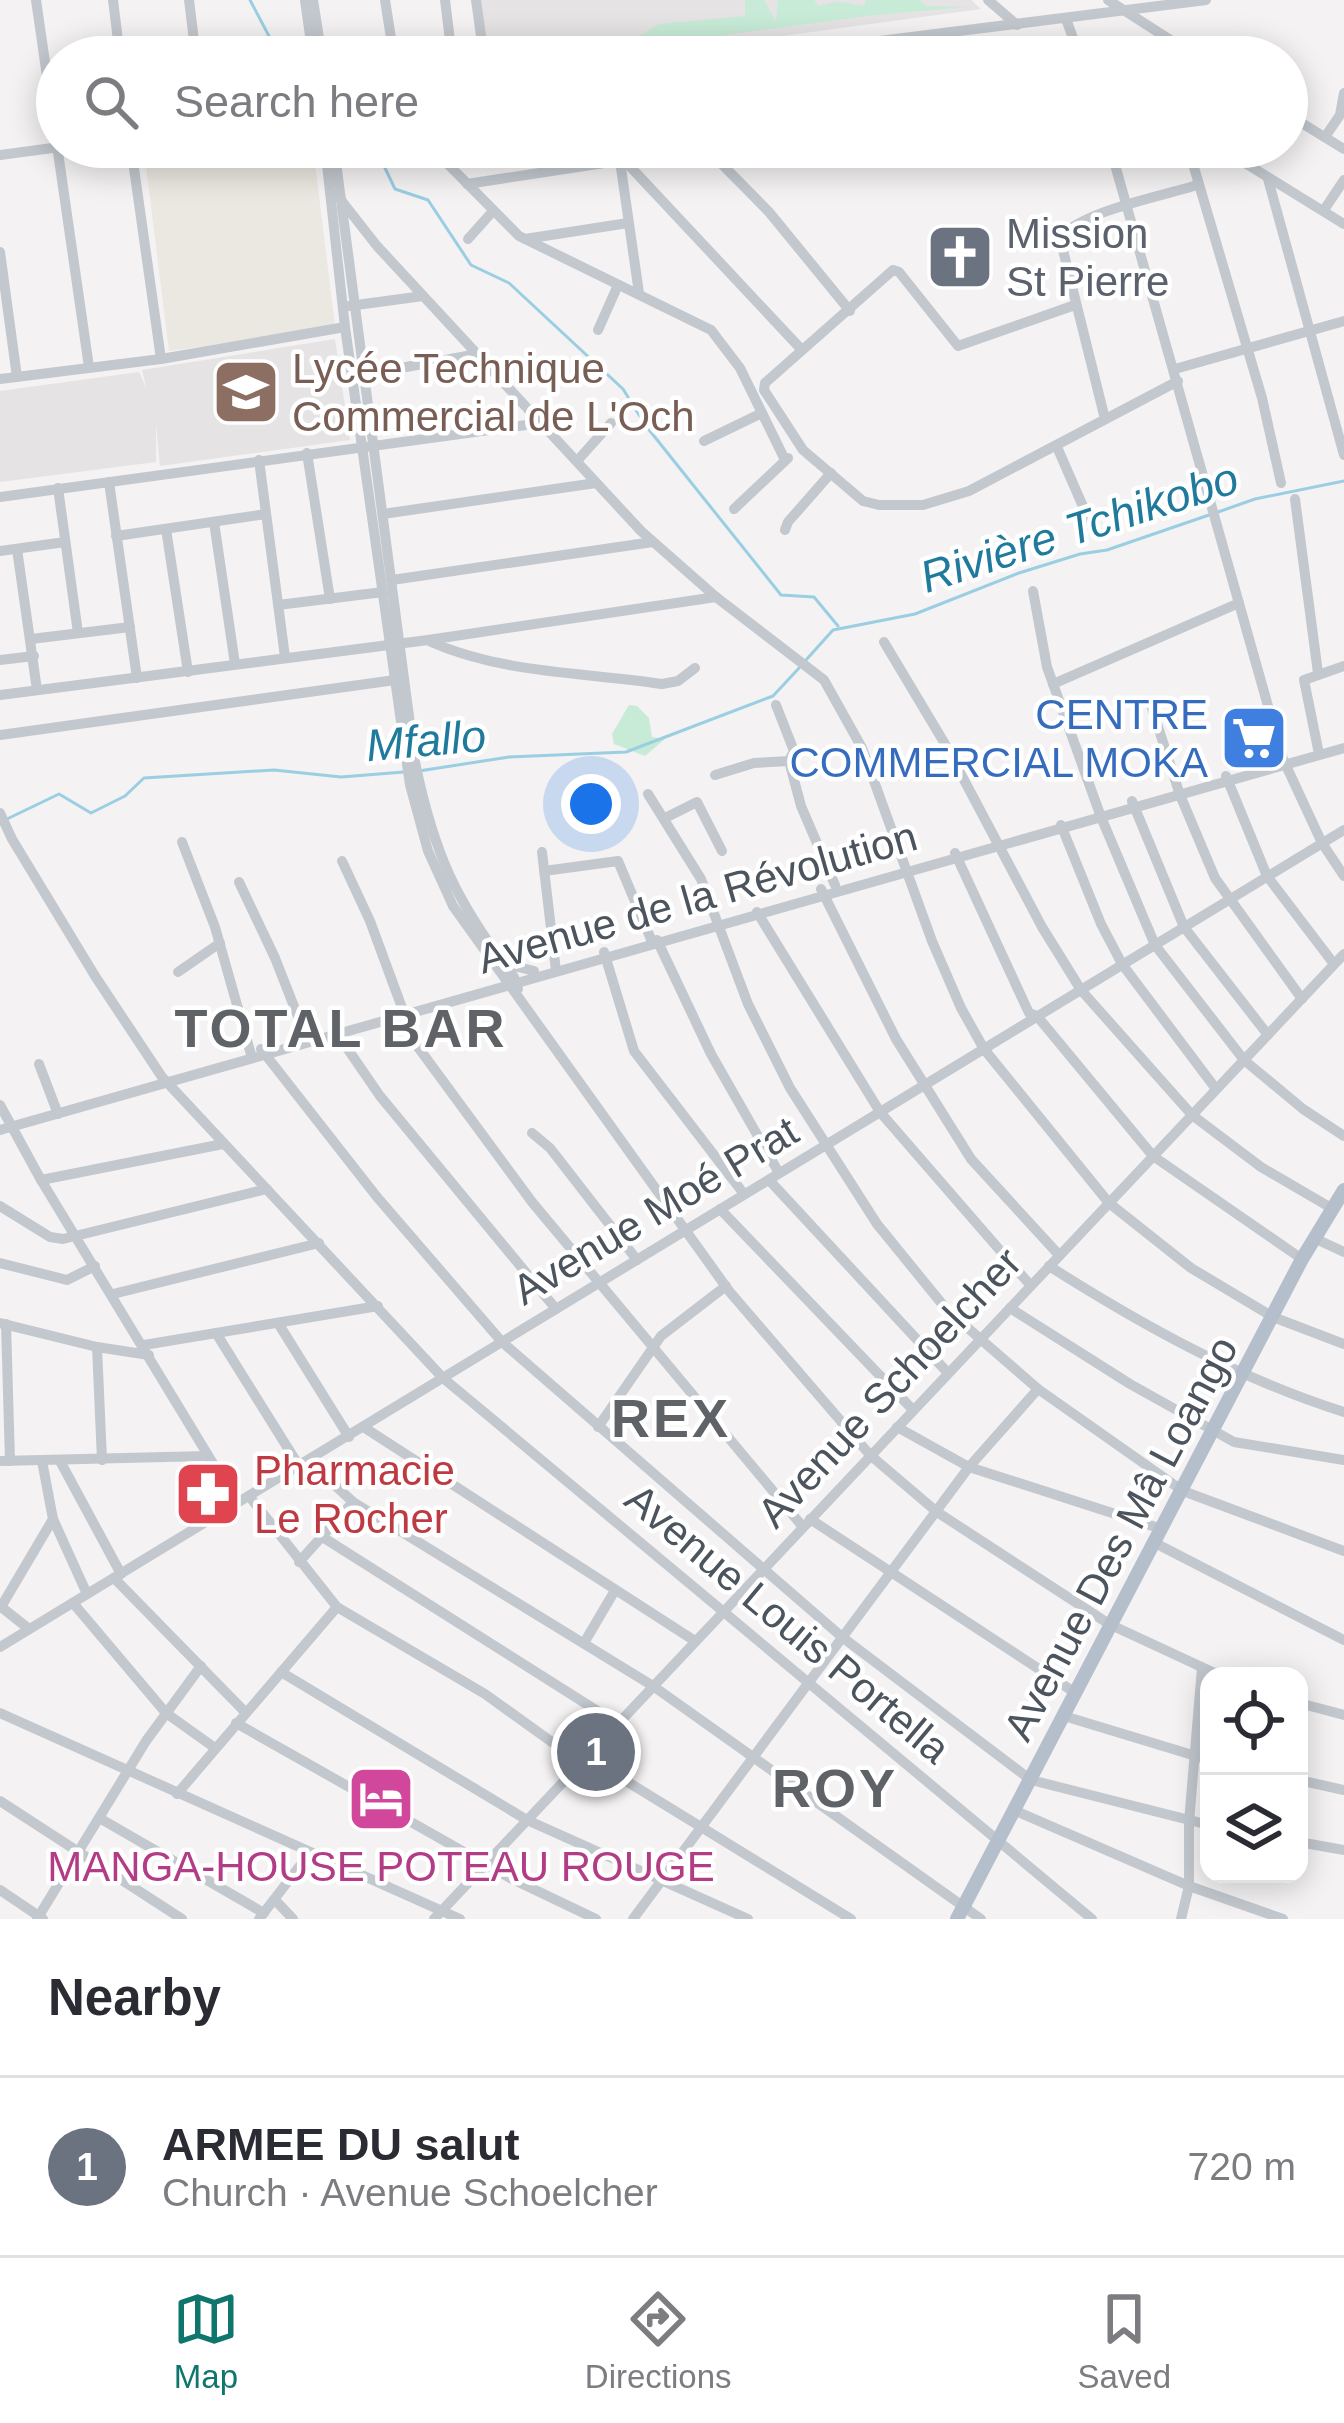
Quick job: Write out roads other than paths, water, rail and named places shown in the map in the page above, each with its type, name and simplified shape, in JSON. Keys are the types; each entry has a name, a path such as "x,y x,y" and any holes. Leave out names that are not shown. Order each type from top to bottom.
{"main road":[{"name":"Avenue Des Mâ Loango","path":"960,1913 1302,1259 1341,1198"}],"street":[{"path":"36,0 42,36"},
{"path":"113,0 117,36"},
{"path":"188,0 193,36"},
{"path":"309,0 315,36"},
{"path":"385,0 391,36"},
{"path":"445,0 449,36"},
{"path":"476,0 481,36"},
{"path":"988,0 1017,25"},
{"path":"1108,0 1164,36"},
{"path":"926,36 1206,0"},
{"path":"1066,19 1072,36"},
{"path":"1324,137 1342,116 1344,93"},
{"path":"1308,127 1344,149"},
{"path":"0,154 36,150"},
{"path":"63,168 89,367"},
{"path":"133,168 160,359"},
{"path":"332,168 348,306 362,375 383,592 432,836 453,889 497,962 534,971"},
{"path":"333,168 348,306 345,327 383,514 392,580 394,680 410,785 428,851 453,906 513,983 726,1286 870,1456 937,1512 1109,1624 1200,1667"},
{"path":"451,168 524,239 711,329 740,368 785,460"},
{"path":"467,184 546,168"},
{"path":"622,168 639,292"},
{"path":"636,168 801,350"},
{"path":"726,168 769,212 850,310"},
{"path":"1117,168 1285,762 1322,843 1344,876"},
{"path":"1193,168 1262,398 1280,483"},
{"path":"1251,168 1344,224"},
{"path":"1268,179 1344,455"},
{"path":"1324,210 1344,180"},
{"path":"1105,419 1061,245 1064,232 1197,185"},
{"path":"338,195 422,296 653,542 824,680 854,730 932,941 984,1049 1109,1203 1191,1268 1273,1317 1344,1344"},
{"path":"468,239 493,211"},
{"path":"524,239 628,223"},
{"path":"0,253 17,377"},
{"path":"1075,305 958,346 893,270 763,386 803,450 863,501 923,505 969,491 1057,447 1177,375 1246,349 1344,322"},
{"path":"598,330 618,285"},
{"path":"348,306 422,296"},
{"path":"0,380 345,327"},
{"path":"362,375 478,354"},
{"path":"704,441 762,413"},
{"path":"0,497 541,423"},
{"path":"577,461 611,423"},
{"path":"1057,447 1092,527"},
{"path":"734,509 785,460 803,450"},
{"path":"307,453 330,599"},
{"path":"259,460 285,657"},
{"path":"785,530 831,473"},
{"path":"109,482 136,678"},
{"path":"383,514 596,483"},
{"path":"58,488 78,633"},
{"path":"1295,499 1318,674"},
{"path":"116,536 266,514"},
{"path":"214,522 236,664"},
{"path":"166,529 188,671"},
{"path":"0,551 65,542"},
{"path":"392,580 653,542"},
{"path":"17,549 37,690"},
{"path":"1033,591 1053,683 1100,814 1155,945 1244,1060 1344,1136"},
{"path":"278,605 383,592"},
{"path":"0,695 716,597"},
{"path":"1053,683 1239,603"},
{"path":"31,639 130,627"},
{"path":"428,640 489,662 662,684 678,681 694,668"},
{"path":"884,642 1081,990 1192,1115 1261,1167 1341,1198"},
{"path":"0,660 34,656"},
{"path":"1318,749 1304,680 1344,666"},
{"path":"0,735 394,680"},
{"path":"776,705 794,751 789,761 801,806 835,885"},
{"path":"1151,705 1179,792 1228,901 1302,999"},
{"name":"Avenue de la Révolution","path":"1285,762 1318,749 1343,747"},
{"name":"Avenue de la Révolution","path":"402,1012 1343,747"},
{"path":"715,775 754,763 789,761"},
{"path":"1227,778 1267,876 1334,964"},
{"path":"648,794 701,879 748,1004 824,1146 914,1271 979,1340 1038,1389 1183,1490 1344,1551"},
{"path":"665,818 698,802 722,851"},
{"path":"1133,804 1184,927 1268,1034"},
{"name":"Avenue Louis Portella","path":"0,813 71,937 164,1080 443,1378 1092,1919"},
{"path":"1061,825 1122,964 1216,1089"},
{"name":"Avenue Moé Prat","path":"0,1647 1344,830"},
{"path":"182,842 257,1053 502,1342 762,1570 1030,1780 1200,1824"},
{"path":"542,852 555,968"},
{"path":"955,855 1029,1013 1037,1016 1153,1156 1302,1259"},
{"path":"544,871 612,859 618,862 774,1176 948,1373"},
{"path":"342,861 380,946 415,1043 652,1348 807,1523 1074,1692"},
{"name":"Avenue de la Révolution","path":"822,892 908,868"},
{"path":"238,882 308,1039"},
{"path":"822,892 923,1085 971,1159 1059,1255"},
{"path":"757,911 880,1112 1030,1286"},
{"path":"178,972 220,943"},
{"name":"Avenue Schoelcher","path":"438,1915 1344,954"},
{"path":"604,955 634,1051 744,1194"},
{"path":"485,986 497,962"},
{"name":"Avenue de la Révolution","path":"5,1126 555,968"},
{"path":"336,1031 380,1096 556,1309"},
{"path":"39,1064 57,1111"},
{"path":"0,1105 5,1126 237,1503"},
{"path":"532,1133 550,1148 637,1260"},
{"path":"40,1180 223,1144"},
{"path":"0,1206 50,1237 76,1237 267,1189"},
{"path":"720,1209 913,1410"},
{"path":"1316,1239 1344,1252"},
{"path":"112,1294 319,1244"},
{"path":"0,1263 67,1280 95,1266"},
{"path":"1049,1266 1153,1329 1245,1375 1344,1412"},
{"path":"598,1427 661,1336 726,1286"},
{"path":"207,1456 5,1461 3,1323 97,1347 146,1350 216,1333 378,1306"},
{"path":"1010,1308 1214,1431 1250,1447 1344,1460"},
{"path":"278,1323 349,1437"},
{"path":"216,1333 304,1464 353,1502 653,1686 960,1913 981,1919"},
{"path":"97,1347 102,1460"},
{"path":"633,1919 969,1467 1038,1389"},
{"path":"365,1427 695,1641"},
{"path":"897,1427 969,1467 1159,1536 1344,1640"},
{"path":"42,1461 53,1519 87,1594"},
{"path":"60,1461 117,1576 246,1712"},
{"path":"249,1496 337,1607 851,1919"},
{"path":"299,1562 353,1502"},
{"path":"29,1629 0,1607 53,1519"},
{"path":"324,1538 618,1724"},
{"path":"584,1643 614,1592"},
{"path":"73,1603 166,1712 215,1748"},
{"path":"177,1794 337,1607"},
{"path":"0,1890 40,1918 166,1712 201,1666"},
{"path":"280,1672 527,1820 748,1919"},
{"path":"1308,1705 1344,1715"},
{"path":"0,1713 438,1915 460,1919"},
{"path":"1064,1716 1200,1757"},
{"path":"236,1723 596,1919"},
{"path":"1181,1919 1189,1886 1189,1822 1200,1772"},
{"path":"1308,1782 1344,1790"},
{"path":"0,1801 182,1919"},
{"path":"1016,1811 1189,1886 1283,1919"},
{"path":"100,1819 262,1916 309,1854"},
{"path":"1308,1844 1344,1850"},
{"path":"274,1900 293,1919"}],"waterway":[{"path":"250,0 269,36"},
{"path":"385,168 395,189 428,200 471,265 509,283 623,389 646,426 781,595 814,597 838,626"},
{"name":"Rivière Tchikobo","path":"1218,512 1255,499 1344,481"},
{"name":"Rivière Tchikobo","path":"806,660 833,630 915,614 1019,573 1107,550 1209,515"},
{"name":"Mfallo","path":"419,771 509,757 626,752 773,696 800,667"},
{"name":"Mfallo","path":"7,819 59,794 91,813 125,796 144,778 274,770 341,777 404,772"}],"place":[{"name":"Mission St Pierre","path":"960,257"},
{"name":"Lycée Technique Commercial de L'Och","path":"246,392"},
{"name":"CENTRE COMMERCIAL MOKA","path":"1254,738"},
{"name":"Pharmacie Le Rocher","path":"208,1494"},
{"name":"ARMEE DU salut","path":"596,1752"},
{"name":"MANGA-HOUSE POTEAU ROUGE","path":"381,1799"}],"district":[{"name":"TOTAL BAR","path":"341,1028"},
{"name":"REX","path":"671,1418"},
{"name":"ROY","path":"835,1788"}]}
